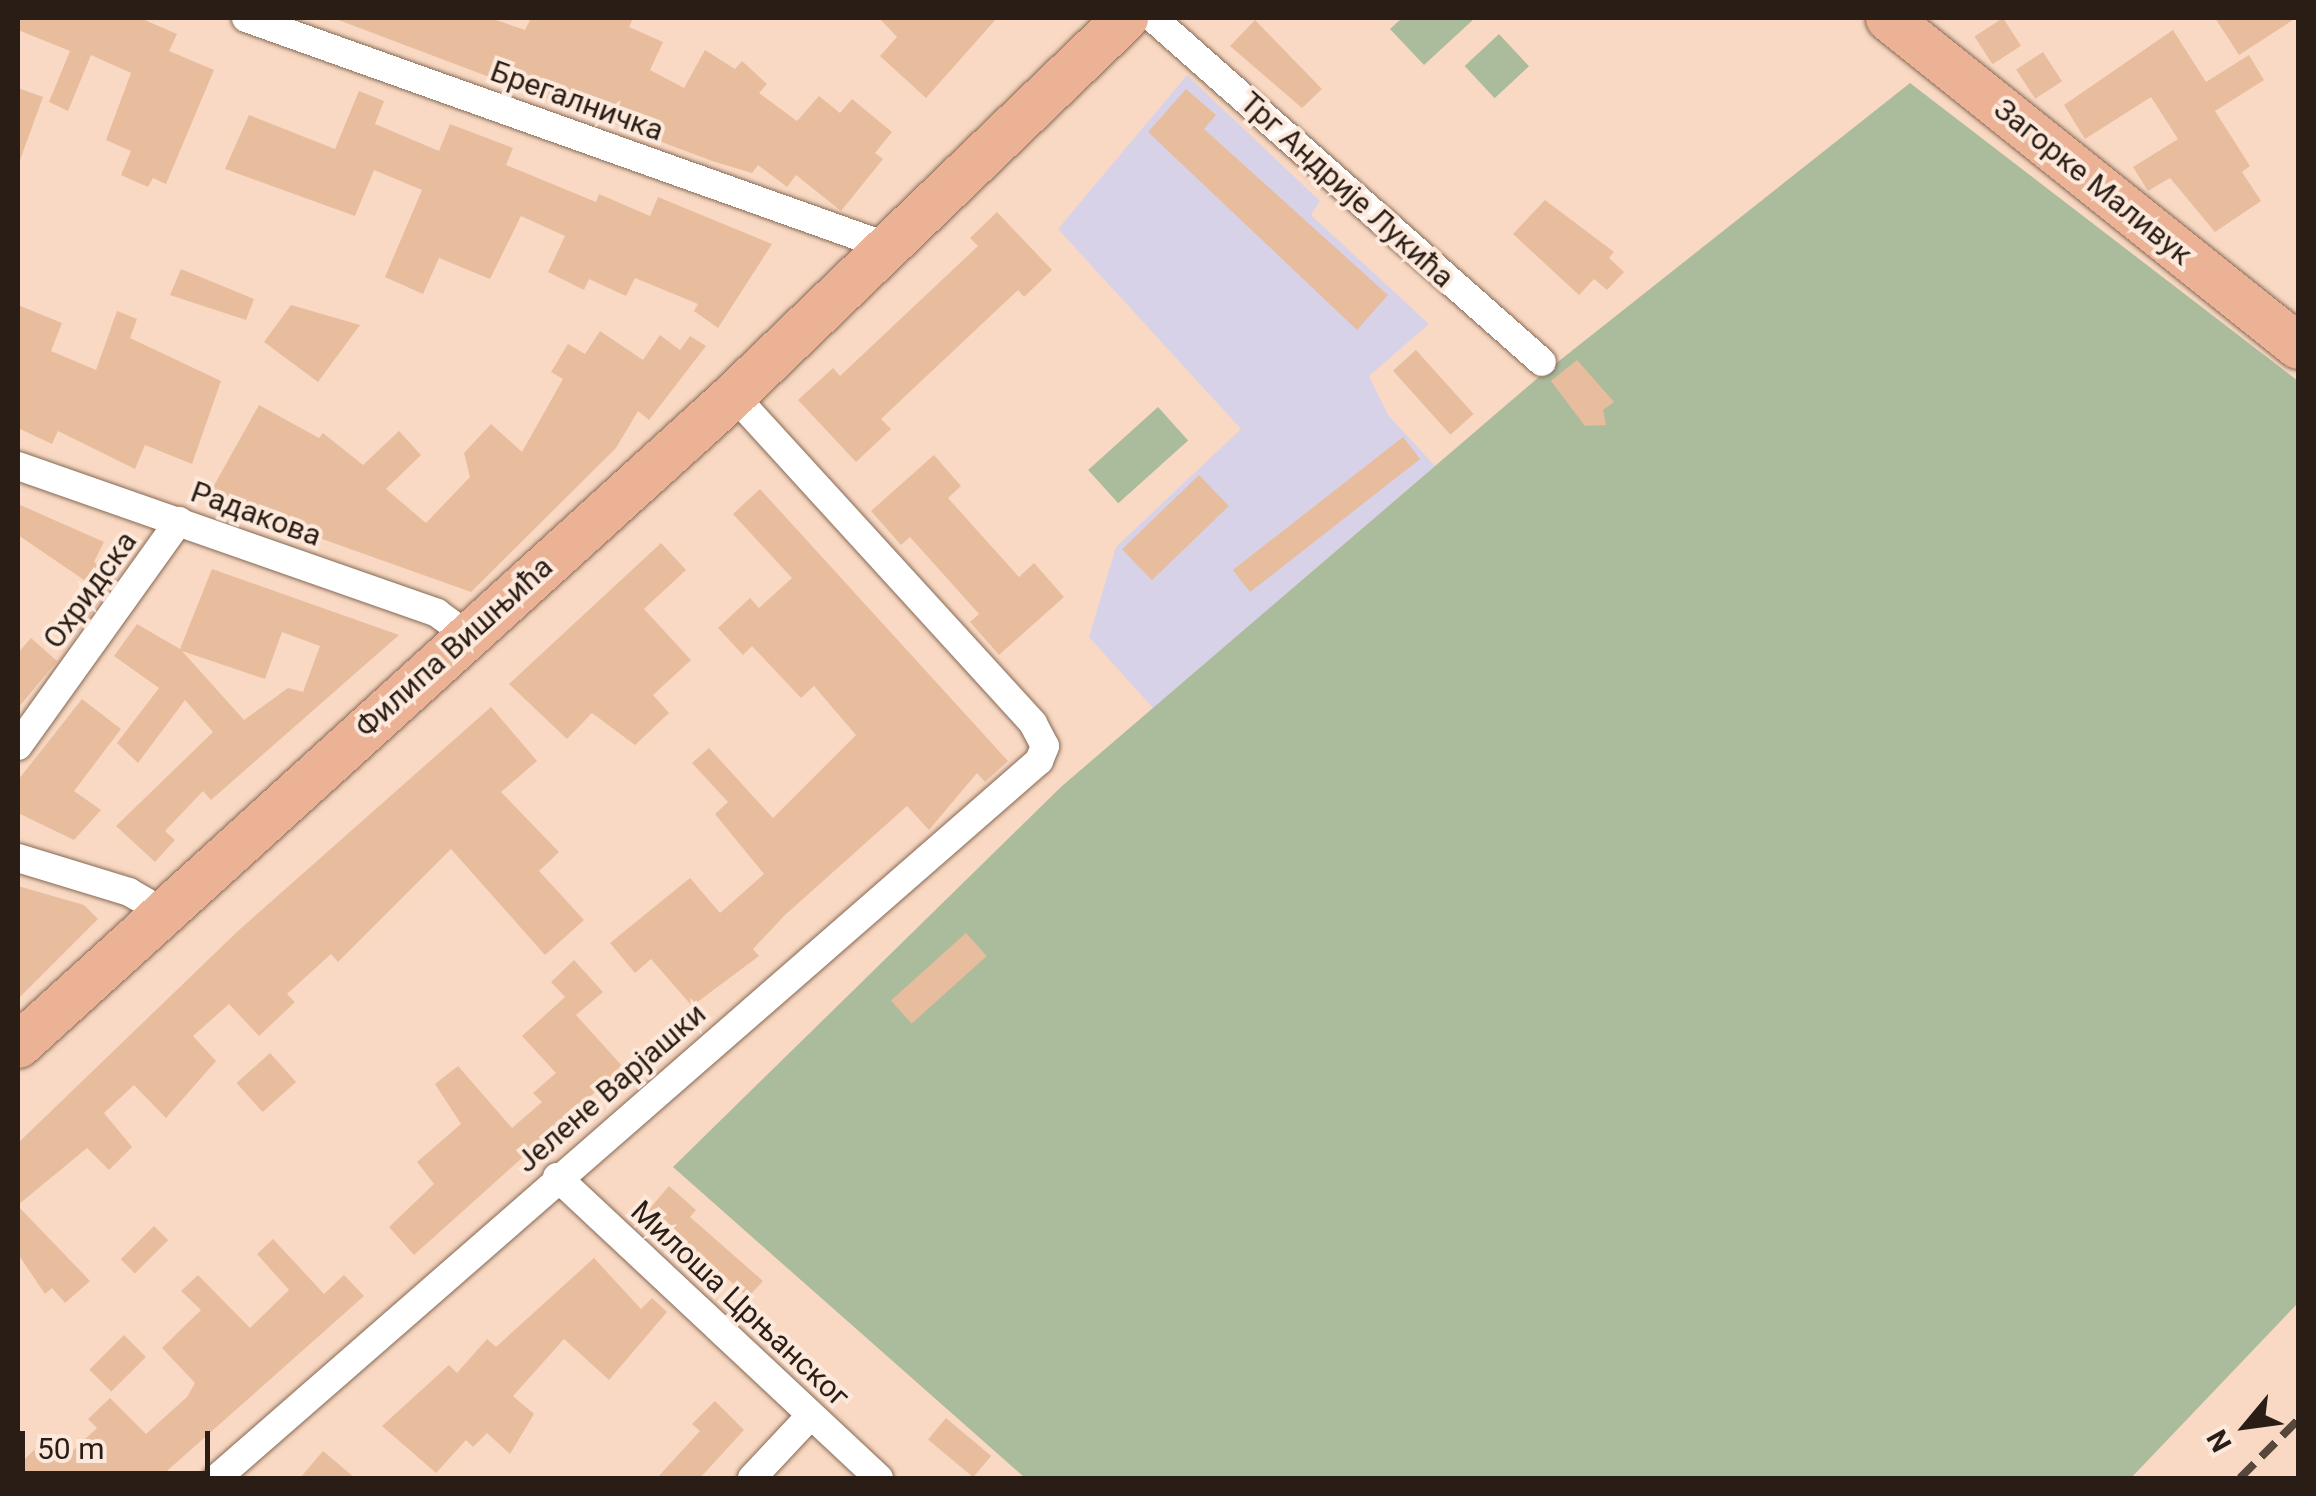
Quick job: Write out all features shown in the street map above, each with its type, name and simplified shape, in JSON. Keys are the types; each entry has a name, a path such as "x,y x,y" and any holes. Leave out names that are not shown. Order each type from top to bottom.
{"main road":[{"path":"886,246 1125,18"},
{"name":"Загорке Маливук","path":"1888,18 2298,346"},
{"name":"Филипа Вишњића","path":"18,1045 733,396 886,246"}],"street":[{"name":"Брегалничка","path":"246,18 886,246"},
{"name":"Трг Андрије Лукића","path":"1153,18 1542,362"},
{"name":"Јелене Варјашки","path":"216,1478 1031,770 1045,746 1032,723 733,396"},
{"name":"Радакова","path":"18,466 438,613 468,635"},
{"name":"Охридска","path":"18,746 180,521"},
{"path":"18,858 129,892 162,911"},
{"name":"Милоша Црњанског","path":"558,1177 879,1478"},
{"path":"752,1478 811,1415"}],"shaded area":[{"path":"1187,75 1320,201 1311,215 1429,324 1369,376 1388,415 1435,466 1153,708 1089,637 1116,547 1241,429 1058,229"}],"green space":[{"path":"1402,18 1475,18 1424,65 1390,29"},
{"path":"1499,34 1529,66 1495,98 1465,66"},
{"path":"1910,83 2298,381 2298,1303 2131,1478 1025,1478 673,1167 1062,786 1540,376"},
{"path":"1158,407 1188,440 1118,503 1088,470"}],"building":[{"path":"18,18 140,18 177,34 169,51 214,70 166,184 153,178 148,187 121,175 131,151 106,140 131,73 91,55 68,111 49,102 70,51 18,30"},
{"path":"333,18 490,18 525,30 531,18 633,18 629,27 663,42 650,70 684,88 705,50 735,69 742,61 767,84 759,93 797,121 819,96 840,113 852,99 892,132 875,153 883,159 841,211 796,175 787,187 758,165 752,173 712,161"},
{"path":"879,18 997,18 926,98 880,56 897,37"},
{"path":"2003,18 2021,46 1992,64 1974,37"},
{"path":"2215,18 2296,18 2239,55"},
{"path":"1255,20 1322,89 1302,108 1230,46"},
{"path":"2173,30 2206,82 2249,55 2264,80 2215,111 2250,166 2242,172 2261,201 2215,232 2170,178 2148,191 2133,167 2178,139 2151,97 2085,139 2064,105"},
{"path":"2043,52 2062,81 2035,99 2016,69"},
{"path":"18,88 43,97 20,160 18,159"},
{"path":"1186,89 1216,115 1204,129 1388,295 1357,330 1148,132"},
{"path":"359,91 384,101 375,124 439,151 450,124 513,148 506,165 596,202 599,194 650,216 658,197 772,244 718,328 694,311 698,304 635,278 626,296 589,279 584,290 548,272 565,236 521,216 490,279 439,258 423,294 385,277 422,190 374,170 355,216 225,169 249,115 335,149"},
{"path":"1545,200 1614,252 1609,258 1624,272 1607,290 1594,279 1579,295 1513,234"},
{"path":"997,212 1052,270 1024,297 1018,290 881,419 891,429 856,462 798,400 833,368 840,376 978,246 970,238"},
{"path":"181,269 254,299 246,320 170,295"},
{"path":"18,305 62,323 51,351 96,370 117,311 137,319 130,338 221,381 192,464 145,445 135,469 58,431 52,444 18,428"},
{"path":"291,305 360,325 318,382 264,342"},
{"path":"600,331 643,360 660,335 680,350 690,336 706,346 649,420 638,411 616,448 471,592 207,498 259,405 319,438 323,433 363,465 399,431 421,455 386,489 426,523 470,477 464,453 491,424 522,452 563,379 551,372 568,344 585,354"},
{"path":"1416,350 1474,414 1451,435 1393,371"},
{"path":"1577,360 1614,402 1603,410 1606,425 1585,426 1551,381"},
{"path":"1403,437 1420,459 1250,592 1233,570"},
{"path":"934,455 961,486 948,498 1019,577 1034,563 1064,597 999,655 970,622 979,614 910,537 901,545 871,511"},
{"path":"1199,475 1229,506 1152,580 1122,549"},
{"path":"760,489 1008,761 985,782 977,773 929,830 907,806 785,915 753,949 759,956 692,1006 651,959 635,973 610,943 690,878 720,913 764,874 715,814 728,802 692,763 709,748 773,818 856,735 814,686 801,698 752,646 743,655 718,628 750,598 759,608 792,578 733,514"},
{"path":"18,504 104,542 94,562 117,577 79,630 63,620 87,582 18,535"},
{"path":"661,543 686,570 644,609 691,660 653,695 669,713 635,745 592,713 567,739 509,684"},
{"path":"212,569 399,635 211,800 203,791 165,831 175,840 155,862 116,826 213,732 185,700 138,763 117,743 159,688 114,656 137,624 180,649","holes":["282,632 320,646 303,692 288,688 244,720 182,651 265,679"]},
{"path":"31,638 57,661 18,708 18,653"},
{"path":"82,699 121,729 74,791 101,810 74,840 18,813 18,780"},
{"path":"491,707 537,761 501,792 559,852 539,871 584,920 545,955 451,849 338,962 331,954 287,994 295,1002 259,1036 229,1004 193,1036 216,1061 166,1118 134,1085 104,1113 132,1147 109,1170 87,1148 18,1205 18,1143 238,931"},
{"path":"18,886 84,905 98,919 18,999"},
{"path":"966,933 987,956 912,1024 891,1001"},
{"path":"574,960 603,992 576,1015 623,1067 414,1255 389,1227 434,1184 417,1162 461,1124 435,1084 458,1066 512,1128 542,1102 533,1093 556,1073 522,1036 565,997 551,982"},
{"path":"270,1053 296,1082 263,1112 237,1083"},
{"path":"669,1186 696,1210 690,1217 763,1281 748,1297 720,1272 701,1263 694,1270 639,1221"},
{"path":"18,1206 90,1281 65,1303 52,1288 45,1294 18,1254"},
{"path":"154,1226 168,1240 135,1273 121,1259"},
{"path":"273,1239 324,1294 344,1275 364,1296 159,1478 18,1478 18,1466 48,1436 67,1456 97,1428 88,1419 110,1398 146,1434 187,1397 195,1383 162,1348 201,1310 181,1291 198,1275 250,1328 289,1290 257,1254"},
{"path":"594,1258 641,1309 652,1298 667,1312 609,1380 564,1339 513,1396 534,1414 510,1454 487,1433 473,1447 466,1440 436,1473 382,1426 449,1365 457,1373 487,1339 496,1347"},
{"path":"124,1335 146,1357 111,1392 89,1370"},
{"path":"715,1401 744,1430 700,1478 657,1478 700,1431 692,1424"},
{"path":"946,1418 991,1456 973,1477 928,1439"},
{"path":"323,1451 355,1478 300,1478"}],"railway":[{"path":"2240,1478 2298,1420"}]}
